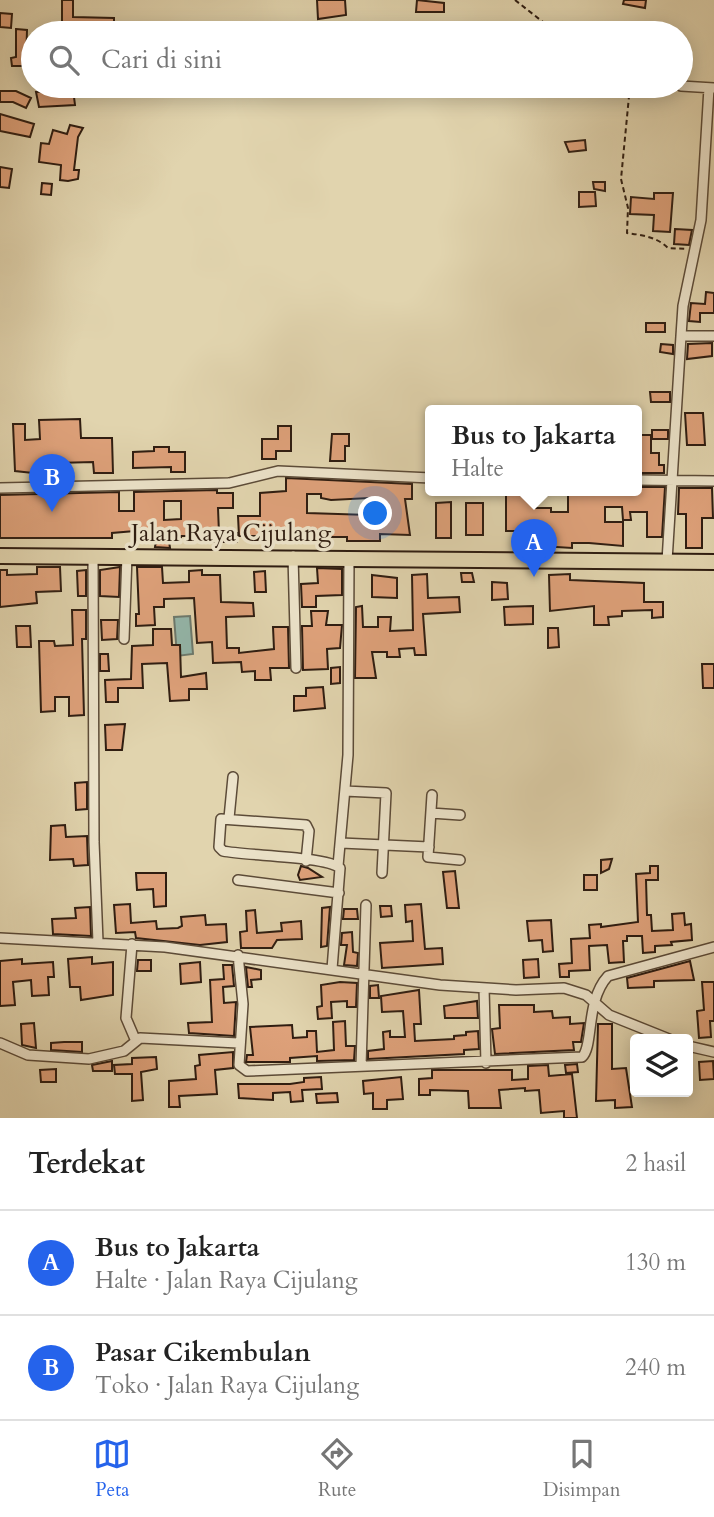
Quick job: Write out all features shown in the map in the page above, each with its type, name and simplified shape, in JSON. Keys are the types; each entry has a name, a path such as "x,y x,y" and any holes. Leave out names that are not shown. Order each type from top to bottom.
{"highway":[{"name":"Jalan Raya Cijulang","path":"0,556 293,556 714,562"}],"street":[{"path":"667,562 681,337 701,220 712,88 693,87"},
{"path":"681,337 714,337"},
{"path":"0,488 229,483 278,471 425,478"},
{"path":"642,480 714,481"},
{"path":"93,555 94,842 99,942"},
{"path":"124,639 127,555"},
{"path":"293,556 296,668"},
{"path":"336,865 345,791 349,557"},
{"path":"229,818 233,777"},
{"path":"345,791 386,793 382,873"},
{"path":"432,795 428,857 460,860"},
{"path":"431,813 460,815"},
{"path":"306,861 307,825 221,819 219,846 223,851 336,865 341,870 332,969"},
{"path":"339,843 429,847"},
{"path":"238,880 339,893"},
{"path":"361,1066 366,905"},
{"path":"0,938 132,944 239,955 363,974 484,988 564,988 594,1000 609,1016 656,1034"},
{"path":"132,944 126,1018 135,1040"},
{"path":"239,955 243,1004 238,1043 239,1065 243,1071 582,1057 588,1048 594,1000 604,981 617,972 714,947"},
{"path":"484,988 486,1063"},
{"path":"0,1042 10,1044 28,1055 89,1059 124,1051 135,1040 238,1043"},
{"path":"693,1047 714,1052"}],"path":[{"path":"515,0 542,21"},
{"path":"629,98 621,178 628,208 627,233 662,242 668,248 694,249"}],"water":[{"path":"190,616 193,654 177,656 174,617"}],"building":[{"path":"62,0 73,0 73,17 114,18 114,21 62,21"},
{"path":"317,0 345,0 346,15 318,19"},
{"path":"417,0 444,3 444,12 416,12"},
{"path":"624,0 646,0 645,8 623,4"},
{"path":"0,13 12,14 11,28 0,27"},
{"path":"16,29 21,29 21,66 12,66 11,58 16,57"},
{"path":"0,91 16,91 21,93 21,98 31,98 26,108 13,102 0,102"},
{"path":"37,98 74,98 75,105 39,107"},
{"path":"0,114 34,124 30,137 0,131"},
{"path":"70,125 83,128 78,137 74,170 79,170 78,179 68,181 60,180 61,165 39,162 41,143 49,144 53,130 67,134"},
{"path":"585,140 586,150 569,152 565,142"},
{"path":"0,167 12,169 9,188 0,187"},
{"path":"593,182 605,182 605,191 594,189"},
{"path":"42,183 52,184 51,195 41,194"},
{"path":"579,192 595,192 596,206 579,207"},
{"path":"654,193 673,193 670,232 653,231 654,215 630,214 631,197 654,199"},
{"path":"675,229 692,230 689,245 674,244"},
{"path":"706,292 714,293 714,313 700,313 700,322 689,321 691,303 705,304"},
{"path":"646,323 665,323 665,332 646,332"},
{"path":"712,343 712,356 687,359 688,344"},
{"path":"661,344 673,345 673,354 660,352"},
{"path":"650,392 670,392 670,402 651,402"},
{"path":"685,413 703,413 705,445 687,445"},
{"path":"80,419 81,438 112,438 113,473 94,473 93,462 56,463 56,467 42,468 42,474 15,471 13,424 25,424 25,440 40,439 39,420"},
{"path":"278,426 291,426 291,451 276,451 276,459 262,459 262,439 278,439"},
{"path":"652,430 668,430 668,439 652,439"},
{"path":"332,434 349,434 349,446 345,446 345,461 330,461"},
{"path":"642,435 651,435 651,453 659,453 659,465 664,465 664,473 642,473"},
{"path":"154,447 169,447 169,452 185,452 185,472 171,472 171,467 133,468 133,452 154,451"},
{"path":"286,478 412,484 412,499 405,499 410,535 380,534 380,541 347,541 347,537 323,537 323,530 306,530 306,541 287,541 287,536 239,536 238,516 260,516 260,493 286,491","holes":["307,494 321,494 321,498 331,500 369,498 369,515 307,513"]},
{"path":"642,487 665,487 662,537 647,537 647,512 630,512 631,520 623,520 622,507 605,507 605,522 623,522 623,546 572,543 572,548 541,546 541,540 522,540 522,531 506,531 506,496 535,496 535,508 568,512 568,496 642,496"},
{"path":"679,488 712,488 713,518 702,518 702,548 686,548 686,514 678,514"},
{"path":"217,490 217,493 233,493 233,508 218,508 219,533 237,533 237,542 212,542 212,536 181,536 181,542 169,541 170,548 155,547 158,529 112,533 112,538 0,538 0,495 119,492 119,511 134,511 134,492","holes":["164,501 181,501 181,519 164,520"]},
{"path":"451,502 451,538 436,538 436,503"},
{"path":"466,503 483,503 483,535 466,535"},
{"path":"37,567 60,567 61,591 36,592 37,603 0,607 0,570 7,570 7,575 37,574"},
{"path":"120,567 119,597 100,596 100,570"},
{"path":"137,567 162,567 163,583 189,582 189,571 202,570 202,575 220,575 221,602 253,603 254,616 226,617 227,648 239,648 239,653 274,649 273,627 288,627 289,668 270,668 271,680 255,680 255,671 242,672 241,662 213,663 212,642 197,643 194,598 164,599 164,607 154,607 155,625 136,626 136,614 139,614"},
{"path":"317,568 342,569 342,595 316,596 316,607 302,607 301,584 318,583"},
{"path":"86,570 86,596 78,596 77,571"},
{"path":"265,571 266,592 255,592 254,572"},
{"path":"461,573 472,573 474,582 462,582"},
{"path":"427,574 428,598 459,597 460,612 423,614 426,655 415,655 414,648 399,649 400,657 387,657 387,652 372,652 376,678 355,678 356,607 362,606 363,627 378,627 378,617 391,617 390,631 413,630 412,575"},
{"path":"570,574 570,580 644,583 644,602 663,602 663,617 652,618 652,610 622,611 622,616 608,617 609,625 594,625 594,606 550,611 549,575"},
{"path":"372,575 397,578 397,598 372,597"},
{"path":"492,582 507,583 508,599 492,600"},
{"path":"533,606 533,624 505,625 504,607"},
{"path":"72,610 86,610 86,639 82,639 84,715 69,716 69,697 55,697 55,711 41,712 39,641 54,641 55,646 73,645"},
{"path":"311,611 328,611 326,625 342,625 340,648 327,649 328,669 303,670 302,626 312,626"},
{"path":"101,620 118,620 117,639 102,640"},
{"path":"16,626 30,626 31,647 17,647"},
{"path":"548,628 558,628 559,647 548,648"},
{"path":"153,629 171,629 172,645 180,645 181,677 206,673 207,689 189,689 189,700 170,701 167,663 142,664 143,688 118,688 118,702 106,702 105,680 131,679 132,646 153,645"},
{"path":"100,654 108,654 109,671 100,671"},
{"path":"702,664 714,664 714,688 703,688"},
{"path":"340,667 340,683 331,684 331,668"},
{"path":"323,687 325,708 294,711 294,696 306,696 306,688"},
{"path":"125,724 122,750 106,750 105,725"},
{"path":"87,782 87,809 76,810 75,783"},
{"path":"65,825 66,837 87,836 88,865 74,866 73,859 50,860 51,826"},
{"path":"612,859 609,869 601,873 601,860"},
{"path":"301,866 322,877 300,880 298,875"},
{"path":"650,866 658,866 658,880 646,880 647,915 651,915 652,931 673,930 672,914 684,913 685,925 691,924 692,940 655,946 655,952 643,953 642,936 627,936 627,941 623,941 624,962 609,963 607,945 589,946 590,970 569,971 569,977 560,977 559,964 572,963 571,939 590,938 589,925 601,924 601,927 638,922 636,874 650,873"},
{"path":"455,871 459,908 447,908 443,872"},
{"path":"136,873 166,873 166,906 154,907 153,889 137,890"},
{"path":"584,875 597,875 597,890 584,890"},
{"path":"130,904 131,923 156,921 157,929 178,928 182,926 181,917 205,915 206,925 226,924 227,942 200,945 136,938 135,932 116,933 114,905"},
{"path":"421,904 425,949 442,948 443,964 382,968 380,943 413,941 412,921 406,922 405,905"},
{"path":"380,906 391,906 392,916 381,917"},
{"path":"90,907 91,936 53,934 52,919 76,918 75,908"},
{"path":"330,907 327,946 321,947 322,908"},
{"path":"344,909 357,909 358,919 343,919"},
{"path":"255,910 257,933 282,931 281,923 301,921 302,939 277,940 272,948 241,948 240,932 247,931 246,911"},
{"path":"551,920 553,951 543,952 542,940 529,941 527,921"},
{"path":"352,932 353,952 358,953 357,966 344,965 347,945 341,945 342,933"},
{"path":"92,957 92,964 113,962 113,995 81,1000 80,987 70,987 68,959"},
{"path":"22,959 22,964 53,962 54,977 48,977 49,995 32,996 31,980 13,982 15,1005 0,1006 0,961"},
{"path":"538,959 539,977 524,978 523,960"},
{"path":"138,960 151,960 151,971 137,971"},
{"path":"690,961 694,980 654,981 654,987 628,988 627,978"},
{"path":"200,962 201,982 181,984 180,964"},
{"path":"223,965 232,965 234,986 223,987 224,1003 236,1002 234,1036 189,1033 188,1023 212,1022 210,980 224,979"},
{"path":"246,967 261,970 261,979 251,980 252,987 248,987"},
{"path":"702,982 714,982 714,1021 710,1021 711,1037 699,1038 697,1011 704,1010"},
{"path":"357,983 356,1007 347,1007 347,1001 331,1002 332,1018 318,1019 317,1007 322,1006 321,985"},
{"path":"378,985 379,998 370,998 370,986"},
{"path":"419,990 421,1024 414,1024 415,1041 454,1039 454,1036 466,1035 466,1032 478,1031 479,1049 464,1050 464,1054 368,1059 368,1051 384,1049 383,1032 390,1031 390,1037 405,1037 403,1011 382,1012 381,996"},
{"path":"477,1001 478,1018 445,1018 444,1006"},
{"path":"499,1005 534,1005 534,1012 552,1011 553,1018 570,1017 570,1024 584,1023 581,1042 573,1042 574,1050 495,1054 492,1029 500,1028"},
{"path":"345,1021 346,1046 355,1046 354,1060 317,1061 317,1056 290,1058 290,1062 246,1062 247,1055 253,1055 250,1027 292,1025 293,1038 307,1037 307,1031 316,1031 317,1052 334,1050 333,1022"},
{"path":"34,1023 36,1048 22,1045 21,1024"},
{"path":"598,1024 612,1024 612,1069 626,1068 632,1107 615,1108 615,1100 596,1101"},
{"path":"82,1042 82,1052 51,1050 51,1043"},
{"path":"233,1052 233,1068 215,1070 217,1094 179,1096 180,1107 169,1107 169,1081 196,1079 195,1066 200,1065 199,1055"},
{"path":"156,1057 157,1069 141,1072 143,1100 132,1101 132,1074 115,1074 114,1065 132,1064 132,1058"},
{"path":"112,1061 112,1071 93,1071 92,1065"},
{"path":"713,1061 714,1079 700,1080 699,1062"},
{"path":"577,1064 578,1072 566,1073 565,1065"},
{"path":"548,1065 549,1076 572,1074 577,1118 564,1118 564,1111 541,1113 539,1090 499,1090 501,1108 469,1108 468,1091 430,1090 430,1095 419,1095 419,1079 432,1078 432,1070 512,1070 512,1080 528,1079 528,1066"},
{"path":"56,1069 56,1082 41,1082 40,1070"},
{"path":"321,1077 322,1089 302,1090 303,1101 291,1102 290,1092 273,1093 273,1100 239,1098 238,1084 290,1084 304,1082 304,1078"},
{"path":"401,1077 403,1099 387,1100 387,1109 373,1109 373,1093 364,1094 363,1081"},
{"path":"337,1093 338,1102 317,1103 316,1094"}],"place":[{"name":"Pasar Cikembulan","path":"52,512"},
{"name":"Bus to Jakarta","path":"534,577"}]}
